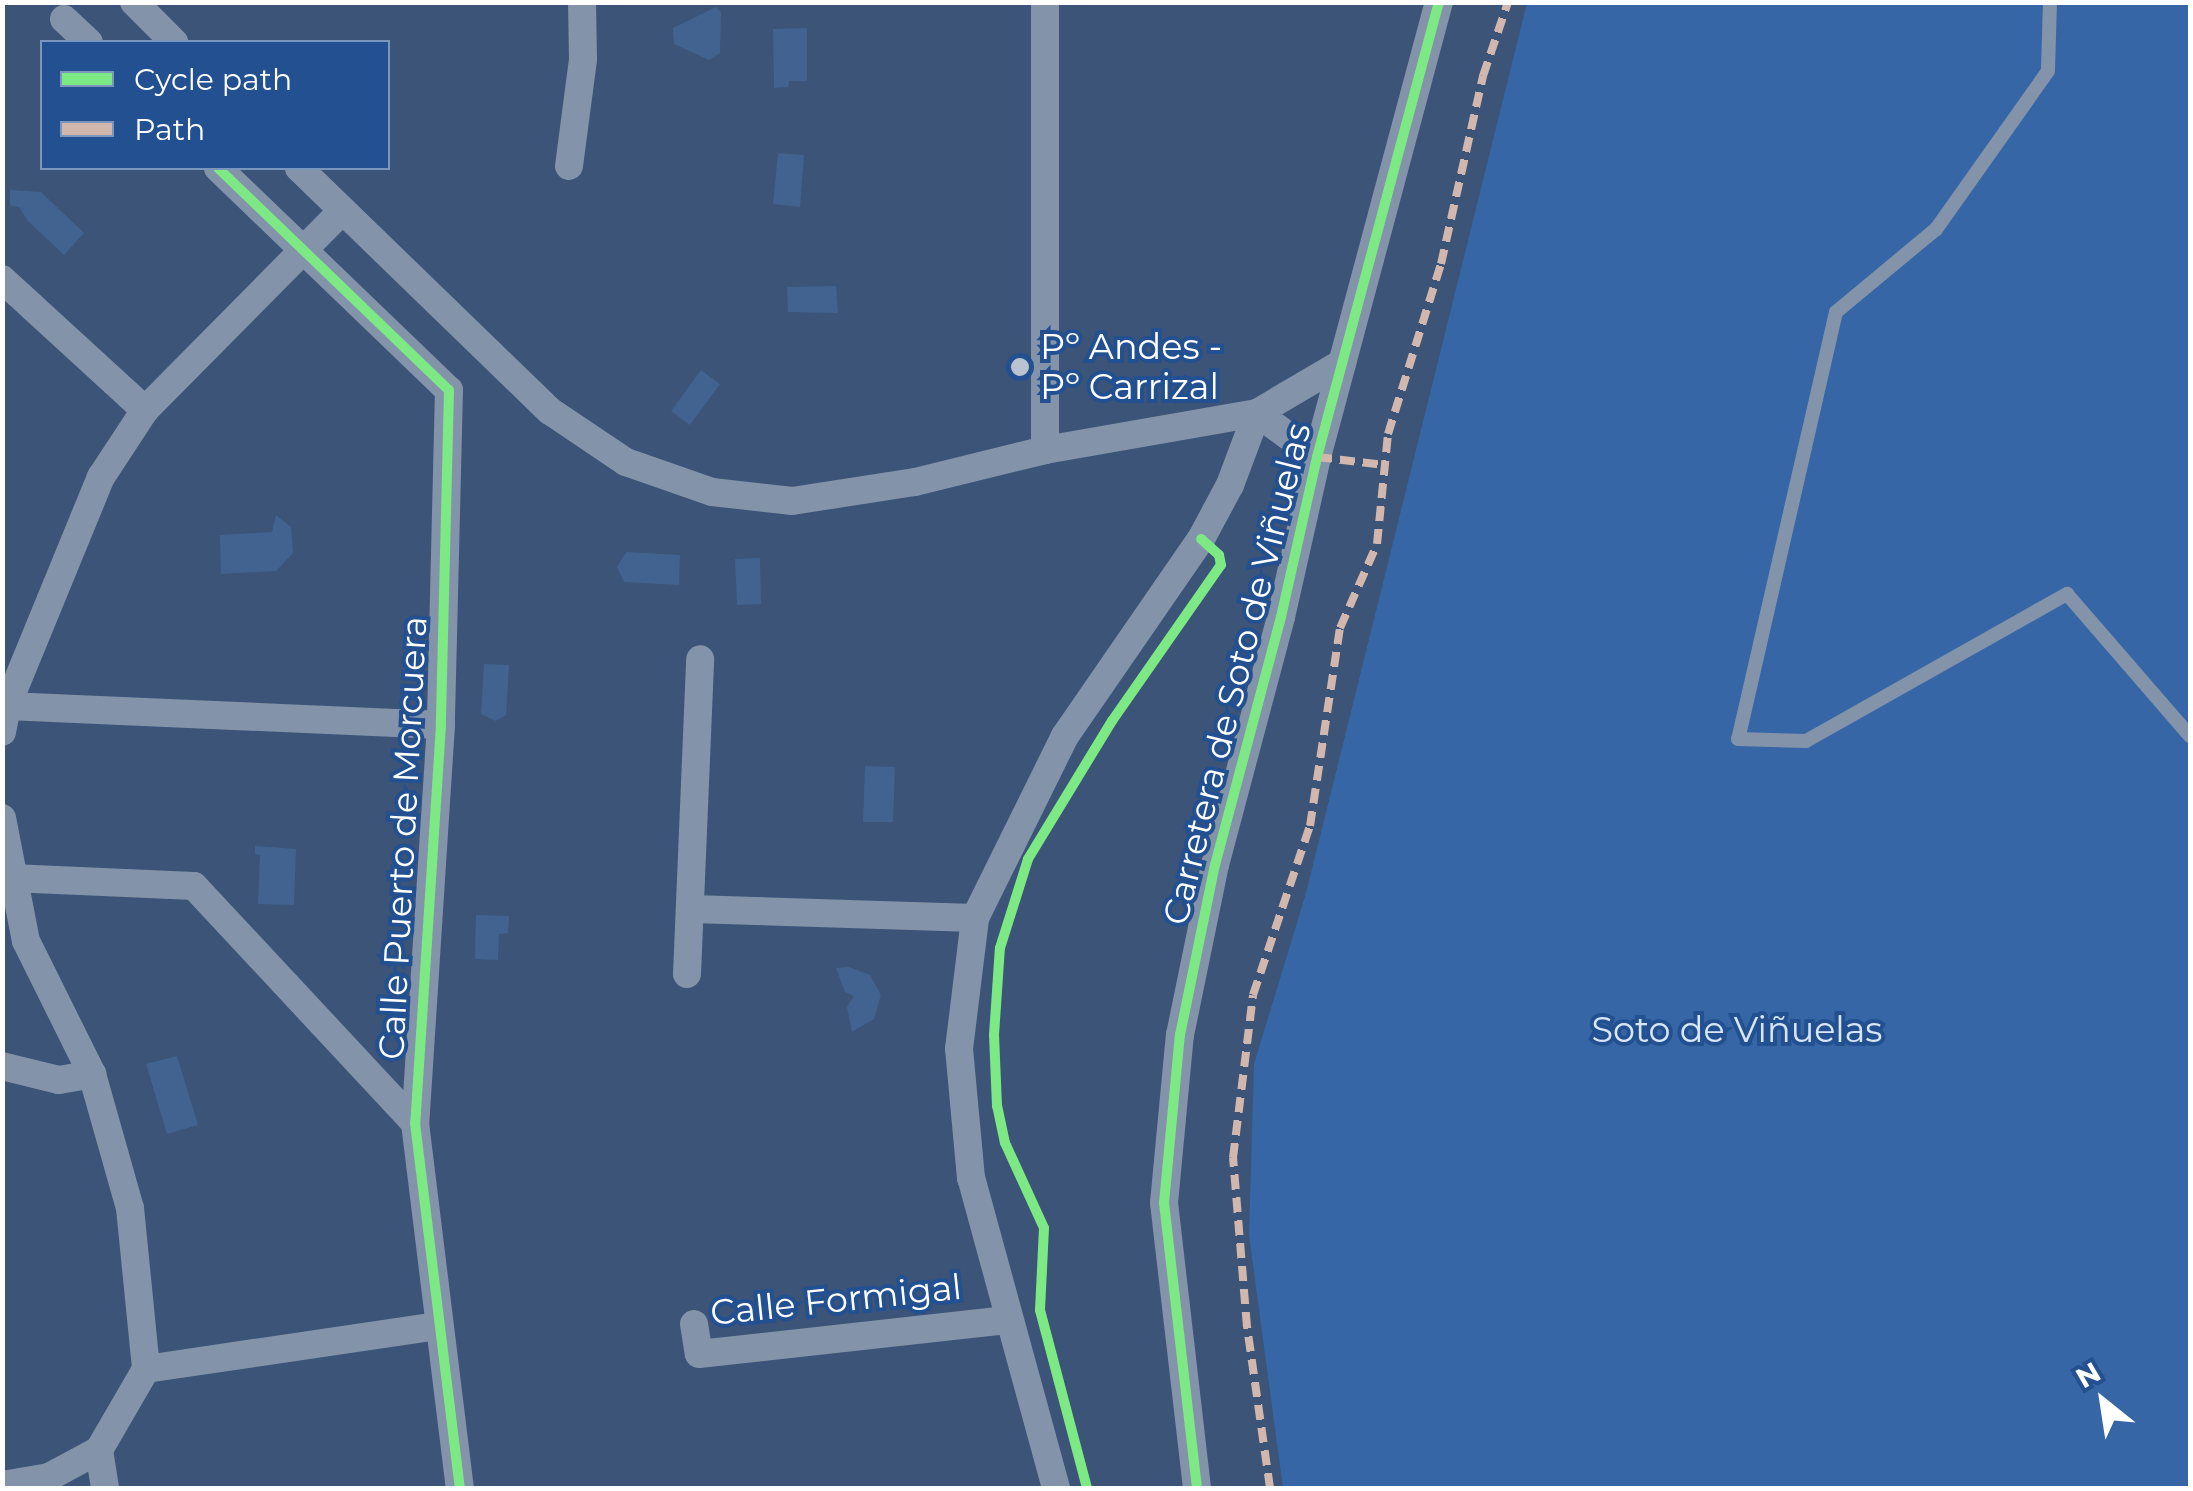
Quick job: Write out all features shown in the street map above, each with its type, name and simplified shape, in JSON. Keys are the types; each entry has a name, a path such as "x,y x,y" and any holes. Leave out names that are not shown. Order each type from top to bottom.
{"street":[{"path":"134,2 172,40"},
{"path":"569,166 584,58 582,2"},
{"path":"1045,2 1045,450"},
{"name":"Carretera de Soto de Viñuelas","path":"1197,1488 1164,1203 1180,1035 1215,865 1281,617 1316,457 1440,2"},
{"path":"64,18 87,40"},
{"name":"Calle Puerto de Morcuera","path":"220,170 449,390 441,725 414,1123 460,1488"},
{"path":"300,170 550,412 626,462 712,492 792,501 914,482 1045,450 1257,413 1342,363"},
{"path":"342,211 145,410 101,478 5,719 441,725"},
{"path":"2,280 145,410"},
{"path":"1257,413 1316,457"},
{"path":"1056,1488 971,1178 959,1050 976,918 1065,736 1201,539 1230,485 1257,413"},
{"path":"687,974 700,659"},
{"path":"2,818 26,942 92,1074 130,1208 146,1369 99,1450 49,1477 2,1484"},
{"path":"11,878 194,886 414,1123"},
{"path":"692,908 976,918"},
{"path":"2,1066 59,1080 92,1074"},
{"name":"Calle Formigal","path":"694,1324 699,1354 1008,1320"},
{"path":"146,1369 437,1326"},
{"path":"99,1450 105,1488"}],"lane":[{"path":"2050,2 2048,71 1936,229 1836,312 1738,738 1806,741 2067,594 2190,736"}],"green space":[{"name":"Soto de Viñuelas","path":"1527,3 2190,3 2190,1488 1283,1488 1249,1235 1254,1064 1306,893"}],"shaded area":[{"path":"716,7 721,12 720,53 709,60 674,44 673,28"},
{"path":"807,28 807,81 789,81 788,87 774,88 773,29"},
{"path":"778,153 804,155 800,207 773,204"},
{"path":"10,190 41,192 84,233 64,255 28,221 19,207 10,206"},
{"path":"836,286 838,313 788,312 787,287"},
{"path":"701,370 720,384 690,425 671,411"},
{"path":"276,515 291,527 293,553 276,571 221,574 220,535 272,532"},
{"path":"626,552 680,555 679,585 624,582 617,567"},
{"path":"760,558 761,604 737,605 735,559"},
{"path":"484,664 509,665 506,715 496,721 481,714"},
{"path":"865,766 895,767 893,822 863,822"},
{"path":"255,846 296,849 294,905 258,904 260,855 255,854"},
{"path":"476,915 509,916 508,933 499,934 498,960 475,959"},
{"path":"849,967 870,975 881,995 874,1019 852,1032 847,1007 854,996 845,992 836,968"},
{"path":"177,1056 198,1125 167,1134 146,1064"}],"marked path":[{"path":"1270,1488 1247,1327 1233,1158 1253,995 1310,826 1340,628 1377,544 1388,434 1441,264 1483,76 1508,2"},
{"path":"1317,457 1385,465"}],"cycle path":[{"path":"1197,1488 1164,1203 1180,1035 1215,865 1281,617 1317,457 1439,2"},
{"path":"220,170 449,390 441,725 415,1123 460,1488"},
{"path":"1087,1488 1040,1310 1044,1228 1005,1143 997,1106 994,1035 1000,948 1028,859 1112,721 1221,565 1219,555 1201,539"}],"place":[{"name":"Pº Andes - Pº Carrizal","path":"1020,367"}]}
